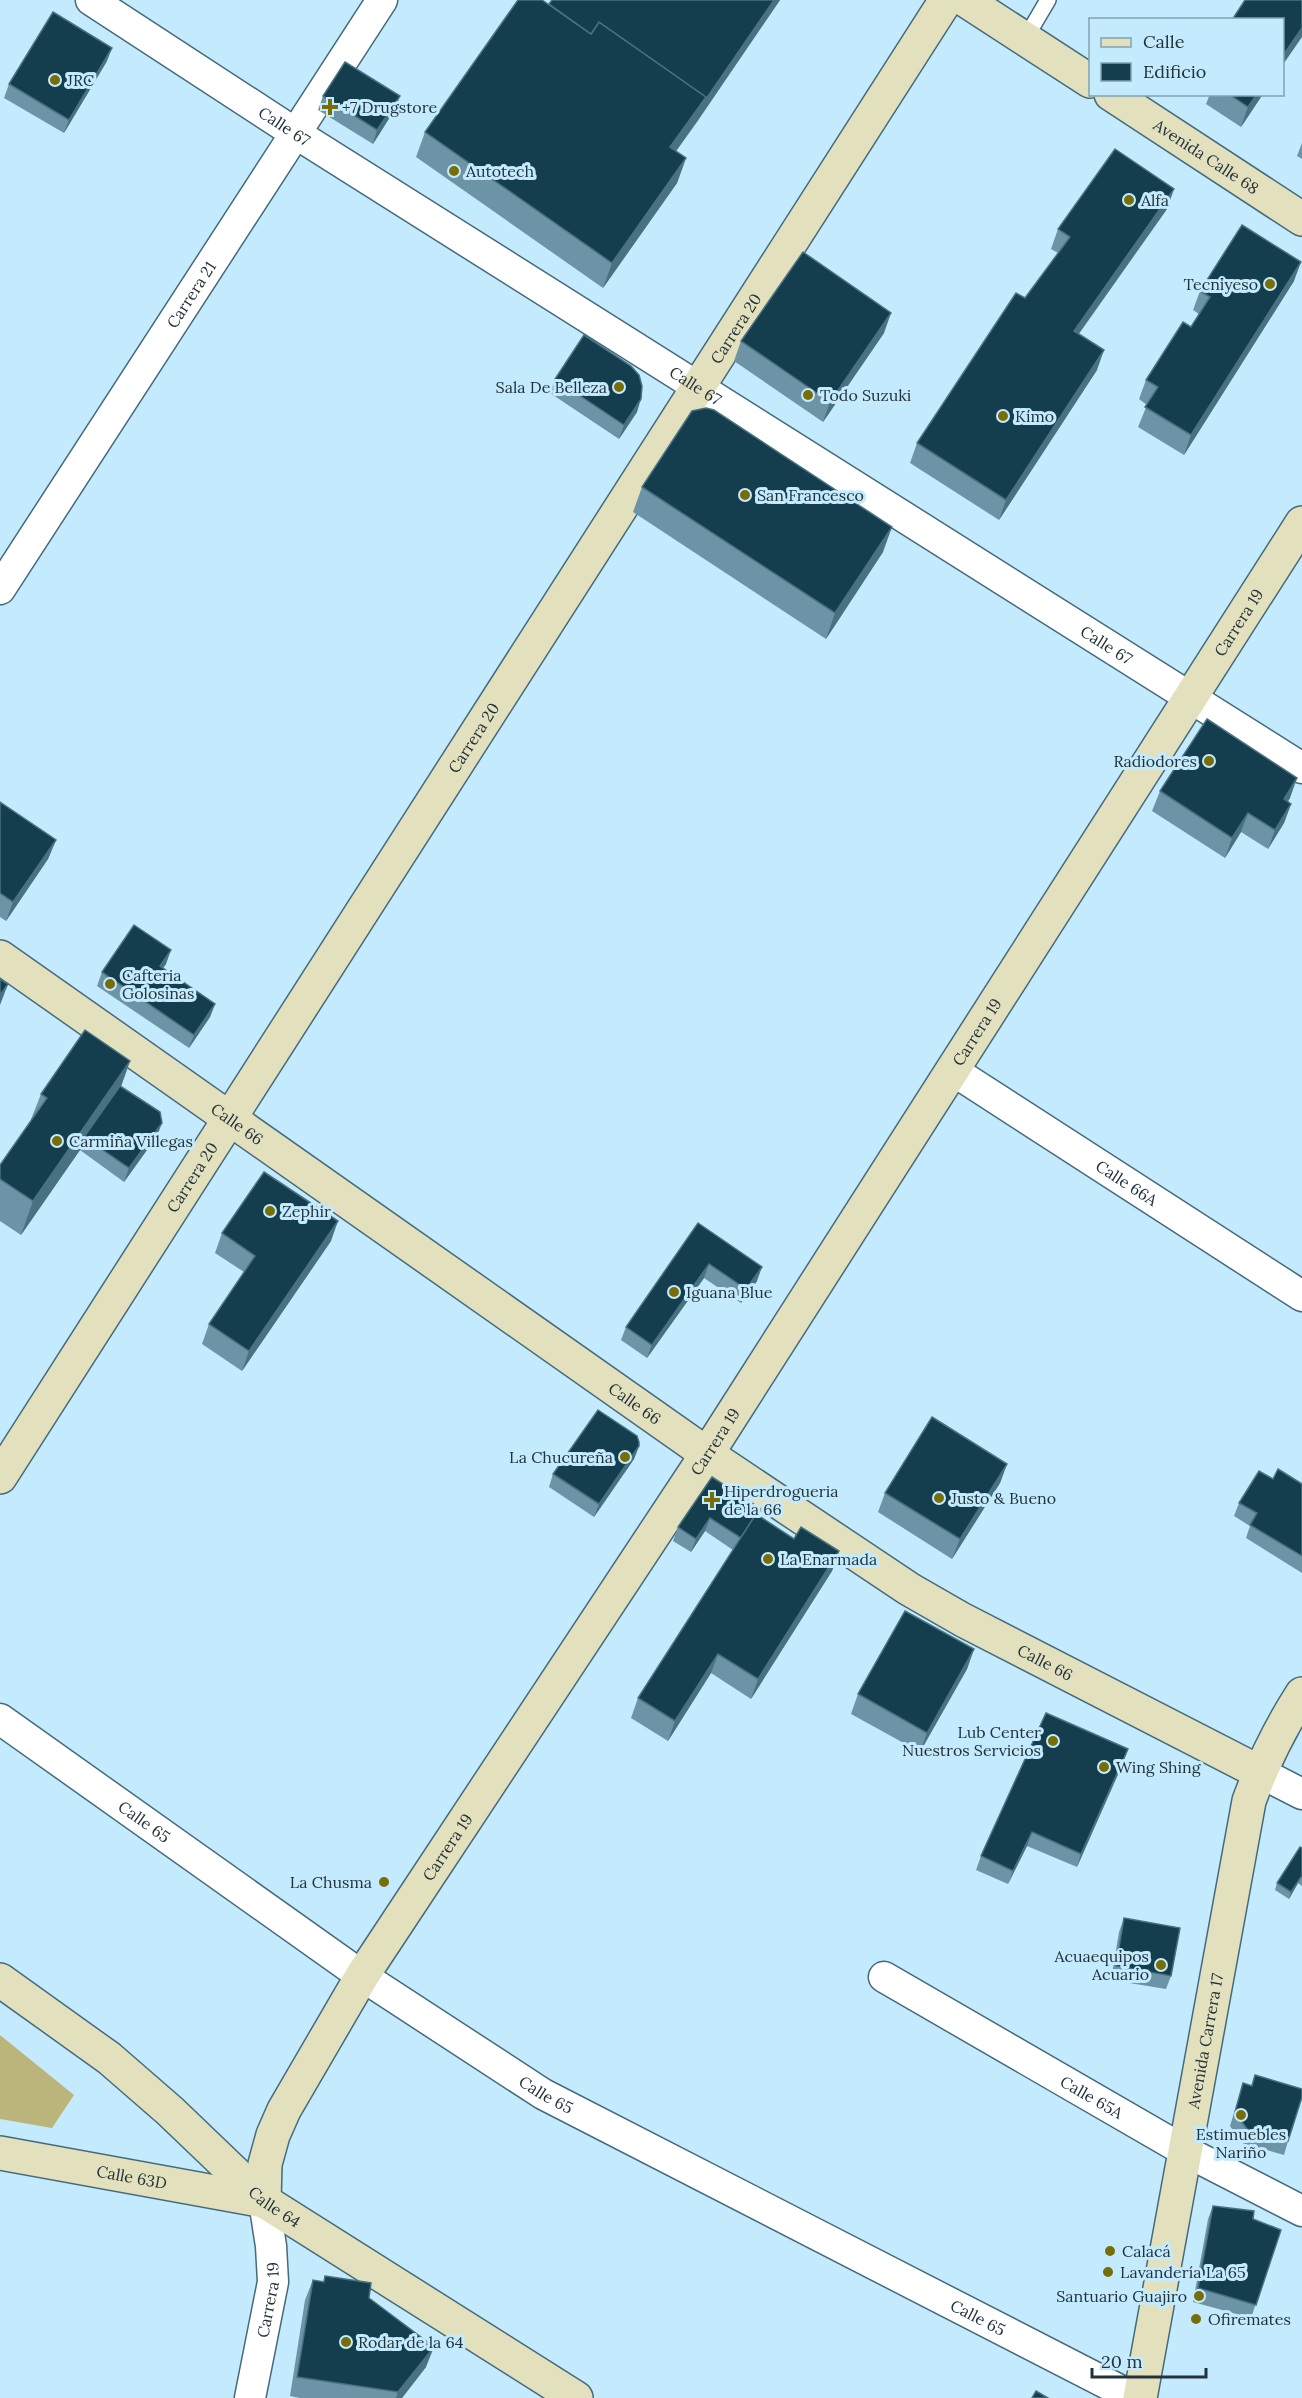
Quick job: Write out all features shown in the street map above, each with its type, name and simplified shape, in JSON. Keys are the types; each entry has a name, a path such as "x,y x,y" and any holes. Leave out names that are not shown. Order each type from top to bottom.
{"street":[{"name":"Calle 67","path":"91,0 295,133 697,388 1302,768"},
{"name":"Carrera 21","path":"0,589 382,0"},
{"name":"Carrera 20","path":"0,1477 946,0"},
{"path":"965,0 1089,80"},
{"name":"Avenida Calle 68","path":"1114,96 1302,219"},
{"name":"Carrera 19","path":"250,2398 273,2282 271,2246 264,2201 265,2164 273,2134 284,2110 362,1976 707,1454 1302,523"},
{"name":"Calle 66","path":"0,957 707,1454 918,1594 963,1620 1302,1794"},
{"name":"Calle 66A","path":"952,1070 1302,1296"},
{"name":"Avenida Carrera 17","path":"1140,2398 1249,1801 1282,1726 1302,1694"},
{"name":"Calle 65","path":"0,1719 362,1976 543,2094 1135,2398"},
{"name":"Calle 65A","path":"884,1977 1185,2151 1302,2211"},
{"name":"Calle 64","path":"0,1980 109,2058 170,2111 264,2201 576,2398"},
{"name":"Calle 63D","path":"0,2153 264,2201"}],"lane":[{"path":"1025,39 1048,0"}],"shaded area":[{"path":"0,2035 74,2095 52,2128 0,2119"}],"building":[{"path":"518,0 542,0 591,34 599,22 706,97 670,147 686,158 612,263 425,132"},
{"path":"552,0 774,0 704,102 706,97 599,22 591,34 549,4"},
{"path":"1245,0 1302,0 1302,28 1284,54 1284,18 1233,18"},
{"name":"JRC","path":"53,12 112,48 69,120 9,84"},
{"path":"345,62 400,96 377,130 323,96"},
{"path":"1232,96 1256,96 1248,107"},
{"path":"1115,149 1174,189 1074,331 1104,350 1006,500 917,443 1016,293 1025,298 1070,237 1058,229"},
{"path":"1242,225 1301,262 1191,435 1145,407 1158,387 1146,380 1183,322 1191,327 1210,297 1200,291"},
{"path":"803,252 891,313 830,402 741,341"},
{"path":"584,335 631,366 639,375 642,386 641,399 624,425 555,379"},
{"path":"706,408 714,410 892,527 835,613 642,487 692,411"},
{"path":"1207,719 1297,778 1284,799 1291,804 1275,830 1248,813 1232,838 1160,791"},
{"path":"0,802 56,840 13,902 0,893"},
{"path":"134,925 171,950 160,966 215,1004 194,1035 102,972"},
{"path":"0,979 8,984 0,995"},
{"name":"Carmiña Villegas","path":"85,1030 130,1061 33,1201 0,1179 0,1165 47,1098 41,1094"},
{"path":"120,1086 160,1112 162,1123 129,1168 84,1137"},
{"path":"264,1172 338,1221 249,1351 209,1324 255,1256 222,1233"},
{"name":"Iguana Blue","path":"698,1223 762,1267 746,1289 709,1264 652,1345 626,1327"},
{"path":"598,1410 637,1436 639,1442 639,1446 599,1504 553,1474"},
{"name":"Justo & Bueno","path":"932,1417 1007,1464 960,1539 885,1493"},
{"path":"1278,1469 1302,1484 1302,1556 1250,1525 1257,1513 1239,1503 1259,1471 1273,1479"},
{"path":"712,1477 761,1509 741,1538 710,1518 696,1539 678,1527"},
{"path":"756,1514 794,1539 801,1527 839,1551 758,1679 718,1654 675,1721 638,1698"},
{"path":"905,1611 974,1649 927,1733 858,1694"},
{"path":"1046,1713 1128,1749 1081,1854 1032,1832 1013,1871 981,1856"},
{"path":"1300,1847 1302,1848 1302,1877 1291,1892 1277,1883"},
{"path":"1124,1918 1180,1928 1171,1976 1116,1966"},
{"path":"1255,2075 1302,2089 1302,2097 1288,2141 1247,2129 1235,2112 1243,2083 1252,2086"},
{"path":"1213,2206 1254,2211 1253,2219 1281,2230 1256,2305 1198,2288"},
{"name":"Rodar de la 64","path":"325,2276 371,2283 369,2298 434,2347 398,2392 297,2377 313,2280 324,2282"},
{"path":"1036,2391 1048,2398 1032,2398"}],"place":[{"name":"JRC","path":"55,80"},
{"name":"+7 Drugstore","path":"330,107"},
{"name":"Autotech","path":"454,171"},
{"name":"Alfa","path":"1129,200"},
{"name":"Tecniyeso","path":"1270,284"},
{"name":"Sala De Belleza","path":"619,387"},
{"name":"Todo Suzuki","path":"808,395"},
{"name":"Kimo","path":"1003,416"},
{"name":"San Francesco","path":"745,495"},
{"name":"Radiodores","path":"1209,761"},
{"name":"Cafteria Golosinas","path":"110,984"},
{"name":"Carmiña Villegas","path":"57,1141"},
{"name":"Zephir","path":"270,1211"},
{"name":"Iguana Blue","path":"674,1292"},
{"name":"La Chucureña","path":"625,1457"},
{"name":"Justo & Bueno","path":"939,1498"},
{"name":"Hiperdrogueria de la 66","path":"712,1500"},
{"name":"La Enarmada","path":"768,1559"},
{"name":"Lub Center Nuestros Servicios","path":"1053,1741"},
{"name":"Wing Shing","path":"1104,1767"},
{"name":"La Chusma","path":"384,1882"},
{"name":"Acuaequipos Acuario","path":"1161,1965"},
{"name":"Estimuebles Nariño","path":"1241,2115"},
{"name":"Calacá","path":"1110,2251"},
{"name":"Lavandería La 65","path":"1108,2272"},
{"name":"Santuario Guajiro","path":"1199,2296"},
{"name":"Ofiremates","path":"1196,2319"},
{"name":"Rodar de la 64","path":"346,2342"}]}
